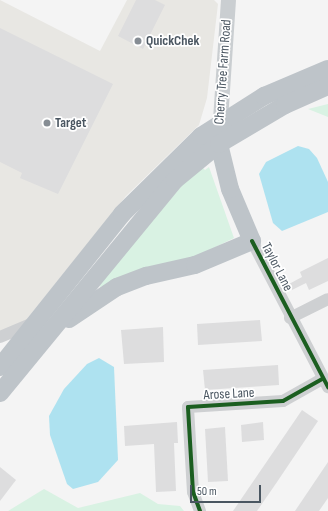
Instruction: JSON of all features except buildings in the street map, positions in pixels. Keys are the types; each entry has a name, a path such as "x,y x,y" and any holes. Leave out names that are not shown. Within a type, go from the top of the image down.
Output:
{"highway":[{"path":"0,393 5,365 34,323 127,209 159,174 218,122 280,88 328,69"},
{"path":"39,343 156,200 219,144 285,105 328,86"},
{"path":"5,365 39,343 88,304 117,287 146,276 195,265 252,241 230,189 219,144"}],"main road":[{"name":"Cherry Tree Farm Road","path":"219,144 218,122 228,0"}],"street":[{"name":"Taylor Lane","path":"252,241 290,318 325,383"},
{"path":"290,318 328,299"},
{"path":"0,337 34,323"},
{"name":"Arose Lane","path":"200,511 193,492 188,407 283,401 325,383"}],"shaded area":[{"path":"0,0 100,51 127,0 214,0 218,4 207,98 199,125 126,196 26,320 0,332"}],"green space":[{"path":"328,104 328,117 308,109"},
{"path":"202,167 205,170 209,167 234,238 199,255 100,287 99,284 184,183"},
{"path":"44,489 78,508 140,493 158,504 180,506 184,511 8,511"}],"water":[{"path":"298,146 309,149 317,158 328,182 328,212 282,231 273,223 259,174 266,162"},
{"path":"99,358 114,367 118,460 98,482 73,489 67,484 50,435 49,416 64,389 87,364"}],"cycle path":[{"path":"252,241 328,387"},
{"path":"200,511 193,492 188,407 283,401 322,379"}],"place":[{"name":"QuickChek","path":"138,41"},
{"name":"Target","path":"47,123"}]}
